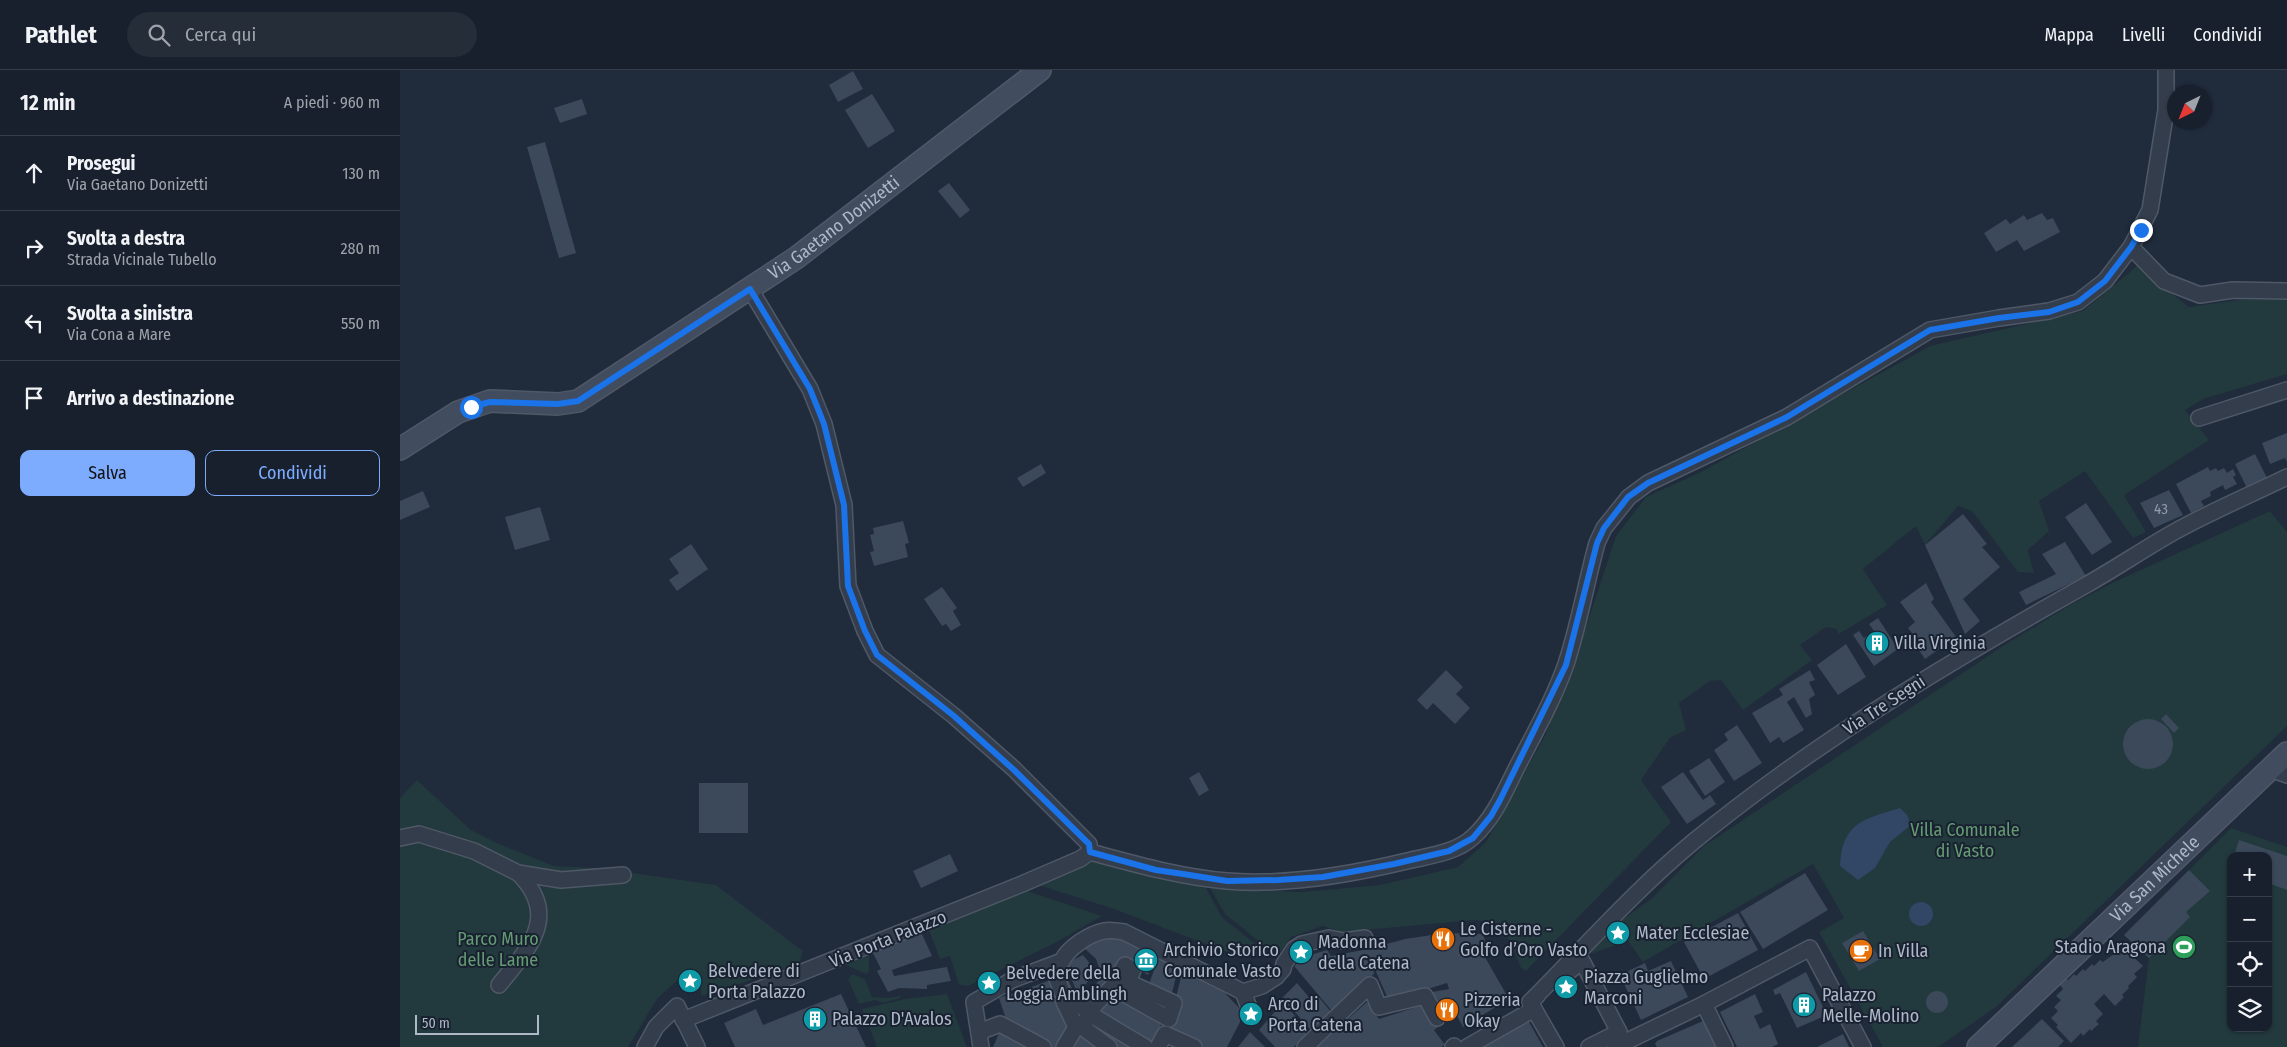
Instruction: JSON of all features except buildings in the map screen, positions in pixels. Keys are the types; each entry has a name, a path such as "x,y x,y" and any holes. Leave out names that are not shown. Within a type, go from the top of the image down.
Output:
{"street":[{"name":"Via Gaetano Donizetti","path":"400,448 458,412 490,402 558,404 578,401 796,258 1040,70"},
{"path":"750,289 810,389 824,424 844,505 848,586 865,631 877,655 954,716 1014,770 1089,844 1090,852 1174,873 1227,881 1323,877 1394,864 1449,851 1473,838 1491,816 1546,709 1566,665 1597,543 1604,528 1628,497 1668,472 1787,417 1930,330 1999,318 2049,312 2078,302 2105,281 2131,247 2150,210 2166,110 2166,70"},
{"path":"2131,247 2164,281 2200,295 2233,290 2287,291"},
{"path":"2199,418 2287,390"},
{"name":"Via Tre Segni","path":"1532,1006 1637,891 1694,842 1805,757 1889,700 2176,531 2287,477"},
{"name":"Via San Michele","path":"1978,1047 2279,772 2287,753"},
{"path":"400,838 420,834 474,851 518,873 561,880 623,875"},
{"name":"Via Porta Palazzo","path":"683,1020 1022,884 1080,859 1090,852"},
{"path":"499,985 527,949 537,928 538,908 536,896 531,886 518,873"},
{"path":"1043,1047 1000,1024 980,1040 974,1002 1012,980 1062,962 1066,952 1096,932 1107,930 1124,932 1243,992 1250,1010"},
{"path":"1243,992 1262,986 1276,977 1283,969 1284,964 1294,949 1302,944 1329,938 1344,941 1365,938"},
{"path":"1615,1047 1704,1004 1810,948 1863,1047"},
{"path":"1466,1047 1532,1006 1582,961 1619,1032 1589,1047"},
{"path":"1052,966 1066,1002 1064,1002 1079,1027 1109,1047"},
{"path":"1305,1047 1370,986 1379,1007 1425,996 1437,1018"},
{"path":"1064,1047 1089,1013 1112,987"},
{"path":"1066,1002 1074,999 1089,1013 1145,1047"},
{"path":"1704,1004 1725,1047"},
{"path":"648,1043 656,1027 677,1006 697,1047"},
{"path":"1532,1006 1556,1047"},
{"path":"1161,1040 1194,1047"}],"green space":[{"path":"2137,266 2189,307 2245,299 2287,300 2287,374 2203,399 2185,410 2209,440 2124,495 2146,532 2133,538 2085,471 2039,501 2049,531 2028,550 2034,573 2018,572 1972,511 1958,506 1925,545 1916,526 1863,569 1887,605 1839,634 1836,629 1826,627 1800,645 1812,660 1743,710 1721,680 1710,681 1679,703 1686,730 1670,738 1641,780 1671,822 1526,971 1521,968 1502,924 1475,920 1343,932 1323,926 1291,937 1279,954 1266,947 1225,914 1209,886 1300,892 1380,885 1458,867 1486,842 1546,734 1584,633 1616,536 1646,497 1701,472 1930,346 2083,311"},
{"name":"Villa Comunale di Vasto","path":"2270,511 2287,532 2287,726 1996,1007 1938,1047 1883,1047 1819,932 1844,918 1813,864 1643,962 1628,941 1590,954 1616,924 1650,900 1704,846 2003,646 2070,605 2112,583"},
{"name":"Parco Muro delle Lame","path":"417,780 471,830 497,843 554,866 598,868 716,885 803,951 799,965 701,996 701,988 695,980 686,976 680,978 657,999 628,1047 400,1047 400,798"},
{"name":"Stadio Aragona","path":"2231,828 2287,847 2287,1047 2138,1047 2149,958 2124,935"},
{"path":"1095,860 1205,886 1222,917 1265,952 1276,957 1235,955 1114,909 1038,885"},
{"path":"1027,891 1102,916 1055,943 968,986 959,985 950,956 940,959 928,928"},
{"path":"869,956 869,971 866,974 846,965 856,959"},
{"path":"852,974 865,979 872,997 887,998 900,996 900,998 883,1003 875,1000 859,1004 848,979"},
{"path":"947,994 967,1047 877,1047 862,1009 905,999"}],"water":[{"path":"1900,808 1907,815 1911,825 1890,842 1875,868 1858,880 1840,866 1845,840 1857,825 1875,816"},
{"path":"1921,902 1930,905 1933,914 1930,923 1921,926 1912,923 1909,914 1912,905"}],"place":[{"name":"Villa Virginia","path":"1877,643"},
{"name":"Mater Ecclesiae","path":"1618,933"},
{"name":"Le Cisterne - Golfo d’Oro Vasto","path":"1443,939"},
{"name":"Stadio Aragona","path":"2184,947"},
{"name":"In Villa","path":"1861,951"},
{"name":"Madonna della Catena","path":"1301,952"},
{"name":"Archivio Storico Comunale Vasto","path":"1146,960"},
{"name":"Belvedere di Porta Palazzo","path":"690,981"},
{"name":"Belvedere della Loggia Amblingh","path":"989,983"},
{"name":"Piazza Guglielmo Marconi","path":"1566,987"},
{"name":"Palazzo Melle-Molino","path":"1804,1005"},
{"name":"Pizzeria Okay","path":"1447,1010"},
{"name":"Arco di Porta Catena","path":"1251,1014"},
{"name":"Palazzo D'Avalos","path":"815,1019"}],"route":[{"path":"471,407 490,402 558,404 578,401 750,289 810,389 819,408 844,505 848,586 865,631 877,655 888,666 954,716 1014,770 1089,844 1090,852 1156,870 1227,881 1323,877 1394,864 1449,851 1473,838 1491,816 1546,709 1566,665 1597,543 1604,528 1628,497 1668,472 1787,417 1930,330 1999,318 2049,312 2078,302 2105,281 2131,247 2141,230"}]}
